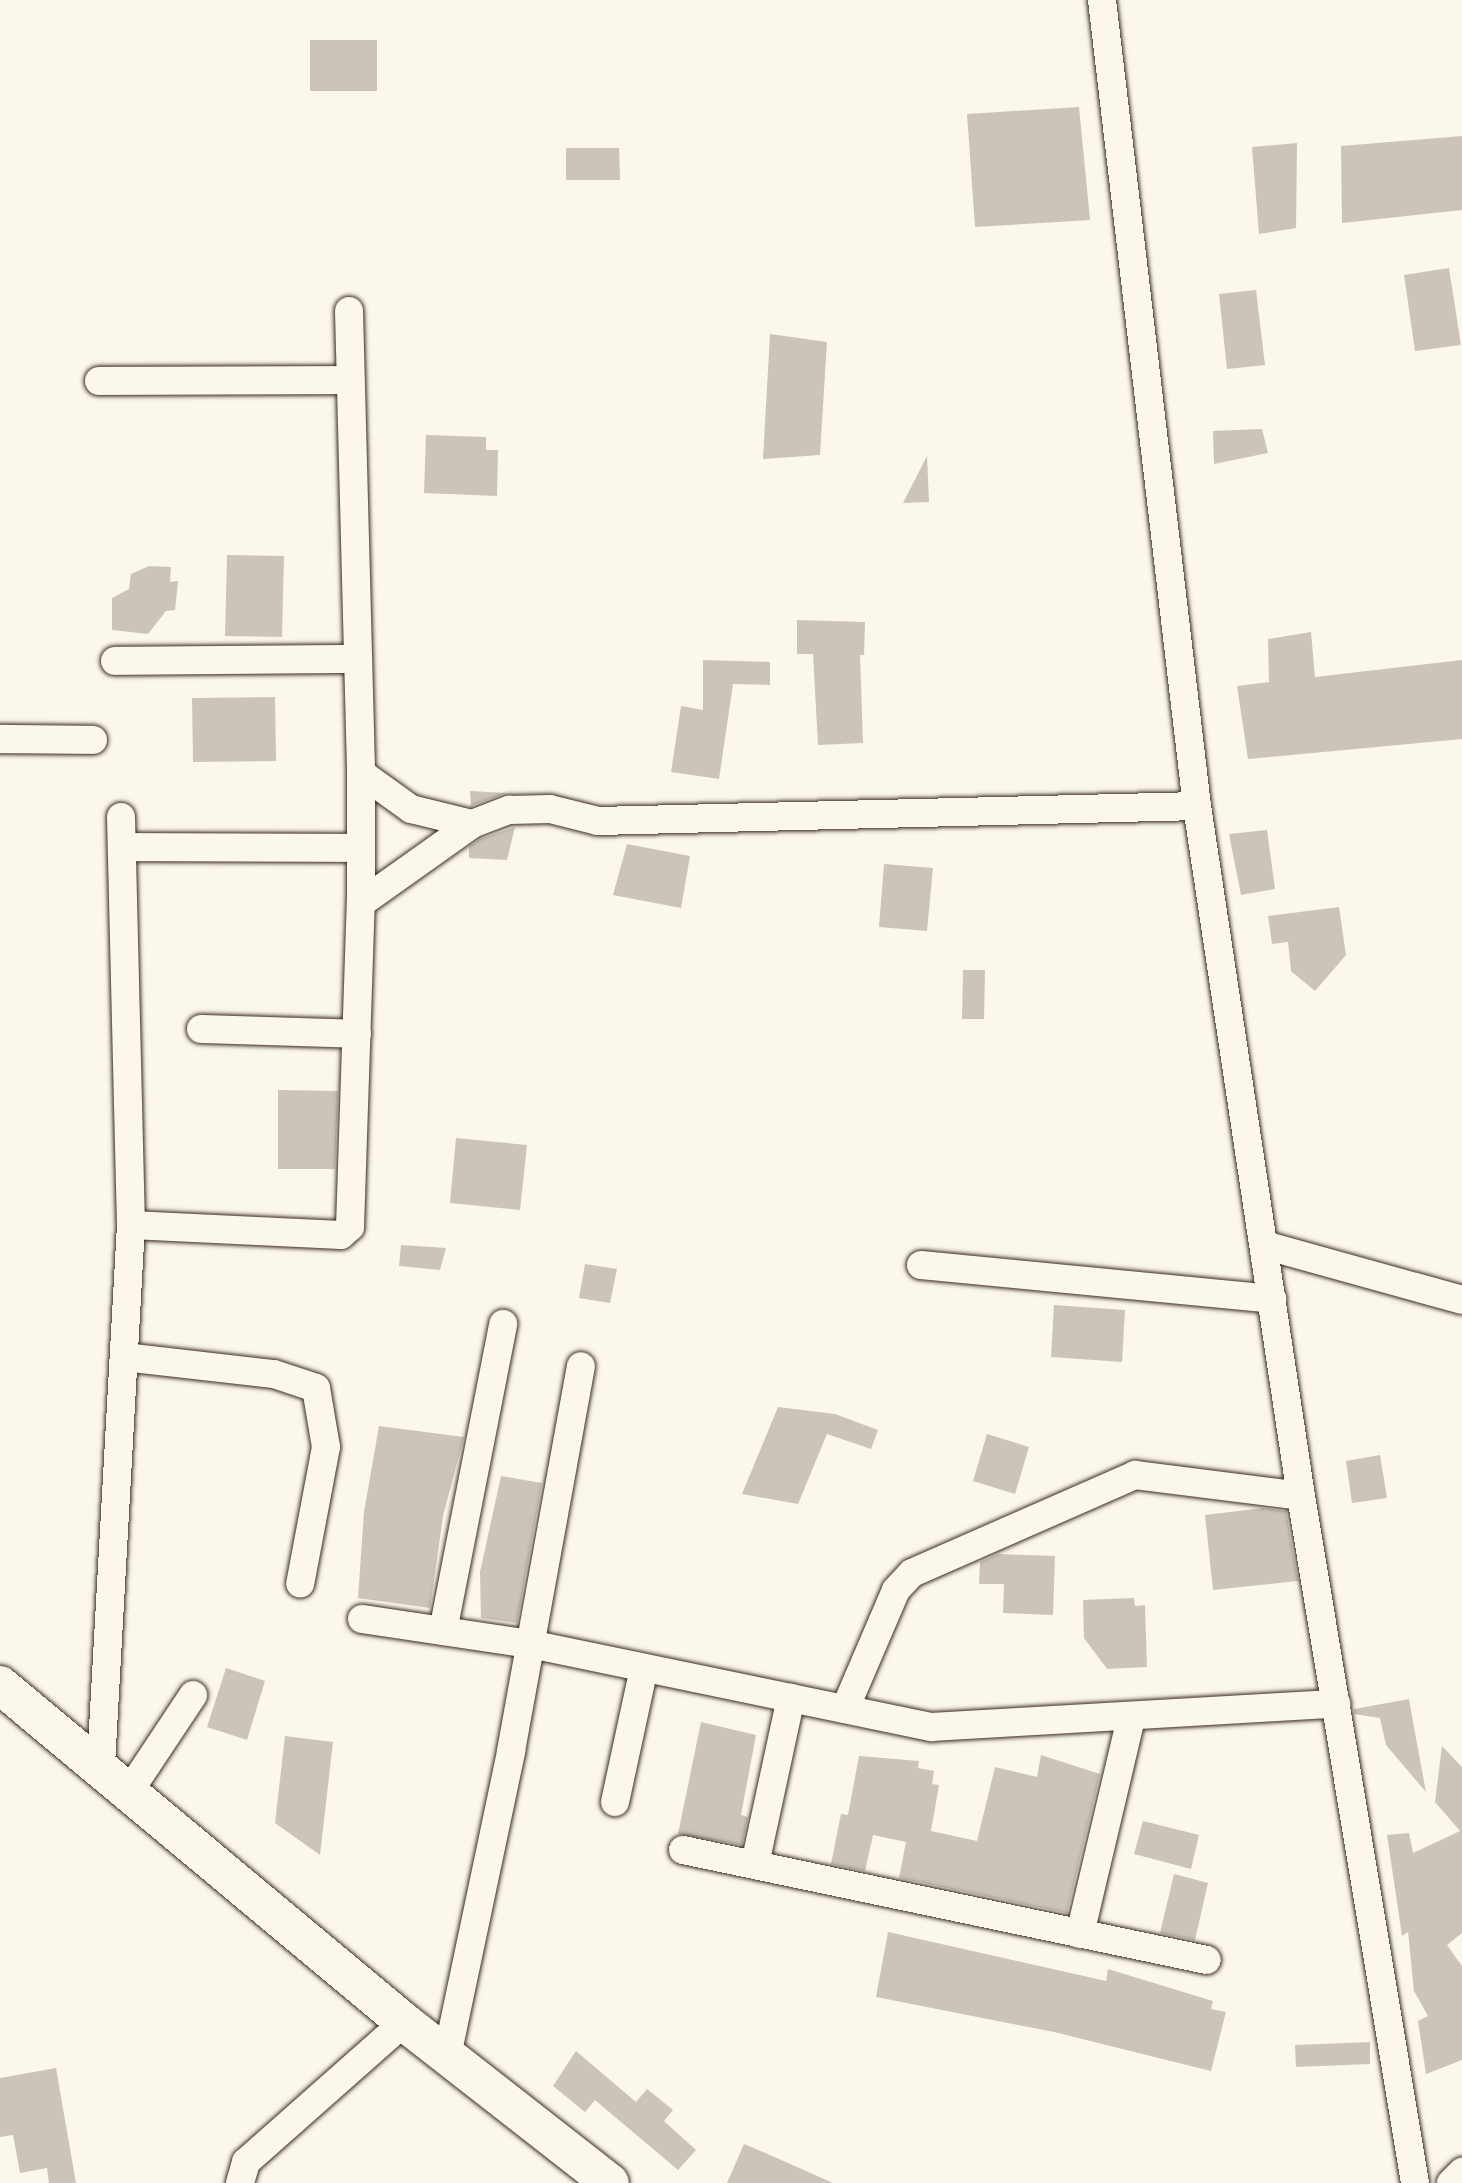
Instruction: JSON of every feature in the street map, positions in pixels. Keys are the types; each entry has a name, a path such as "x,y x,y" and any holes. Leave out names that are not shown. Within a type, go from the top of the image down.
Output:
{"main road":[{"path":"0,1685 101,1765 404,2022 610,2183"}],"street":[{"path":"1102,0 1197,806 1301,1496 1415,2183"},
{"path":"131,1225 341,1235 354,1218 361,773 349,311"},
{"path":"99,381 350,380"},
{"path":"115,661 356,659"},
{"path":"0,739 93,740"},
{"path":"361,773 411,809 472,824"},
{"path":"361,903 472,824 509,810 550,809 598,821 1197,806"},
{"path":"101,1765 131,1225 121,817"},
{"path":"122,847 361,848"},
{"path":"201,1029 357,1034"},
{"path":"1264,1245 1462,1300"},
{"path":"921,1265 1272,1299"},
{"path":"443,1631 503,1324"},
{"path":"124,1357 274,1374 316,1388 326,1447 300,1584"},
{"path":"447,2056 530,1644 581,1366"},
{"path":"845,1709 896,1590 912,1573 1135,1475 1301,1496"},
{"path":"362,1619 530,1644 958,1729 1336,1704"},
{"path":"615,1802 644,1668"},
{"path":"130,1790 193,1695"},
{"path":"755,1864 791,1698"},
{"path":"1080,1934 1131,1718"},
{"path":"683,1850 1207,1960"},
{"path":"240,2183 246,2162 404,2022"},
{"path":"1451,2183 1462,2172"}],"building":[{"path":"310,40 377,40 377,91 310,91"},
{"path":"1079,107 1090,220 975,227 967,114"},
{"path":"1462,136 1462,210 1342,223 1341,146"},
{"path":"1297,143 1296,228 1259,234 1252,147"},
{"path":"566,148 619,148 620,180 566,180"},
{"path":"1449,268 1461,345 1415,351 1404,275"},
{"path":"1256,290 1265,365 1227,369 1219,294"},
{"path":"770,334 827,342 820,455 763,459"},
{"path":"1262,429 1268,453 1214,464 1213,431"},
{"path":"426,435 486,437 486,450 498,450 497,496 424,493"},
{"path":"927,456 929,502 903,503"},
{"path":"227,555 284,556 282,637 225,636"},
{"path":"149,566 171,567 170,582 178,581 175,610 166,611 148,634 112,630 112,598 129,589 131,574"},
{"path":"797,620 865,622 864,655 860,655 863,743 818,745 813,654 797,654"},
{"path":"1311,632 1315,677 1462,660 1462,739 1248,759 1237,686 1269,682 1268,639"},
{"path":"703,660 770,662 770,685 733,684 719,779 671,772 681,706 703,710"},
{"path":"275,697 276,761 193,762 192,698"},
{"path":"470,791 506,793 471,806"},
{"path":"515,827 507,860 469,858 469,847 480,839"},
{"path":"1267,830 1275,889 1241,895 1229,834"},
{"path":"627,844 690,856 681,908 613,895"},
{"path":"884,864 933,868 927,931 879,927"},
{"path":"1339,907 1346,955 1315,991 1291,971 1288,942 1272,944 1268,916"},
{"path":"963,970 985,970 984,1019 962,1019"},
{"path":"278,1090 338,1091 335,1169 278,1169"},
{"path":"456,1138 527,1145 520,1210 450,1203"},
{"path":"401,1245 446,1248 440,1270 399,1266"},
{"path":"585,1264 617,1269 610,1303 579,1298"},
{"path":"1054,1305 1125,1310 1122,1362 1051,1357"},
{"path":"778,1407 835,1414 878,1430 871,1449 827,1434 798,1504 742,1494"},
{"path":"379,1426 464,1437 443,1516 430,1608 358,1598 364,1512"},
{"path":"987,1434 1029,1447 1015,1494 973,1481"},
{"path":"1380,1455 1387,1498 1352,1503 1346,1461"},
{"path":"501,1476 542,1483 517,1623 481,1618 480,1572"},
{"path":"1263,1508 1286,1511 1298,1581 1213,1590 1205,1515"},
{"path":"998,1554 1055,1556 1053,1615 1003,1613 1004,1584 979,1584 980,1562"},
{"path":"1134,1598 1135,1606 1145,1605 1147,1667 1107,1669 1084,1638 1083,1600"},
{"path":"226,1668 265,1681 247,1740 207,1727"},
{"path":"1409,1699 1426,1792 1386,1745 1380,1718 1354,1714 1354,1709"},
{"path":"701,1722 756,1735 741,1815 748,1817 742,1845 678,1834"},
{"path":"285,1736 333,1742 320,1855 275,1823"},
{"path":"1442,1746 1462,1767 1462,1933 1447,1945 1462,1966 1462,2060 1426,2074 1418,2021 1428,2016 1414,1991 1408,1932 1402,1936 1387,1835 1409,1833 1413,1853 1460,1831 1435,1802"},
{"path":"1041,1755 1100,1774 1067,1913 899,1878 906,1842 873,1835 865,1871 831,1864 841,1814 848,1815 859,1756 919,1761 918,1768 934,1771 932,1784 939,1785 931,1831 977,1841 995,1767 1037,1777"},
{"path":"1143,1821 1199,1835 1191,1869 1134,1854"},
{"path":"1174,1874 1208,1883 1195,1940 1160,1933"},
{"path":"888,1932 1106,1981 1108,1969 1213,2001 1211,2009 1226,2012 1211,2071 1054,2032 876,1997"},
{"path":"1370,2042 1370,2064 1296,2067 1295,2045"},
{"path":"576,2051 636,2102 647,2089 673,2110 664,2121 696,2150 678,2170 595,2100 585,2112 553,2086"},
{"path":"56,2068 76,2183 49,2183 47,2168 20,2173 13,2135 0,2137 0,2078"},
{"path":"744,2144 770,2155 833,2183 727,2183"}]}
